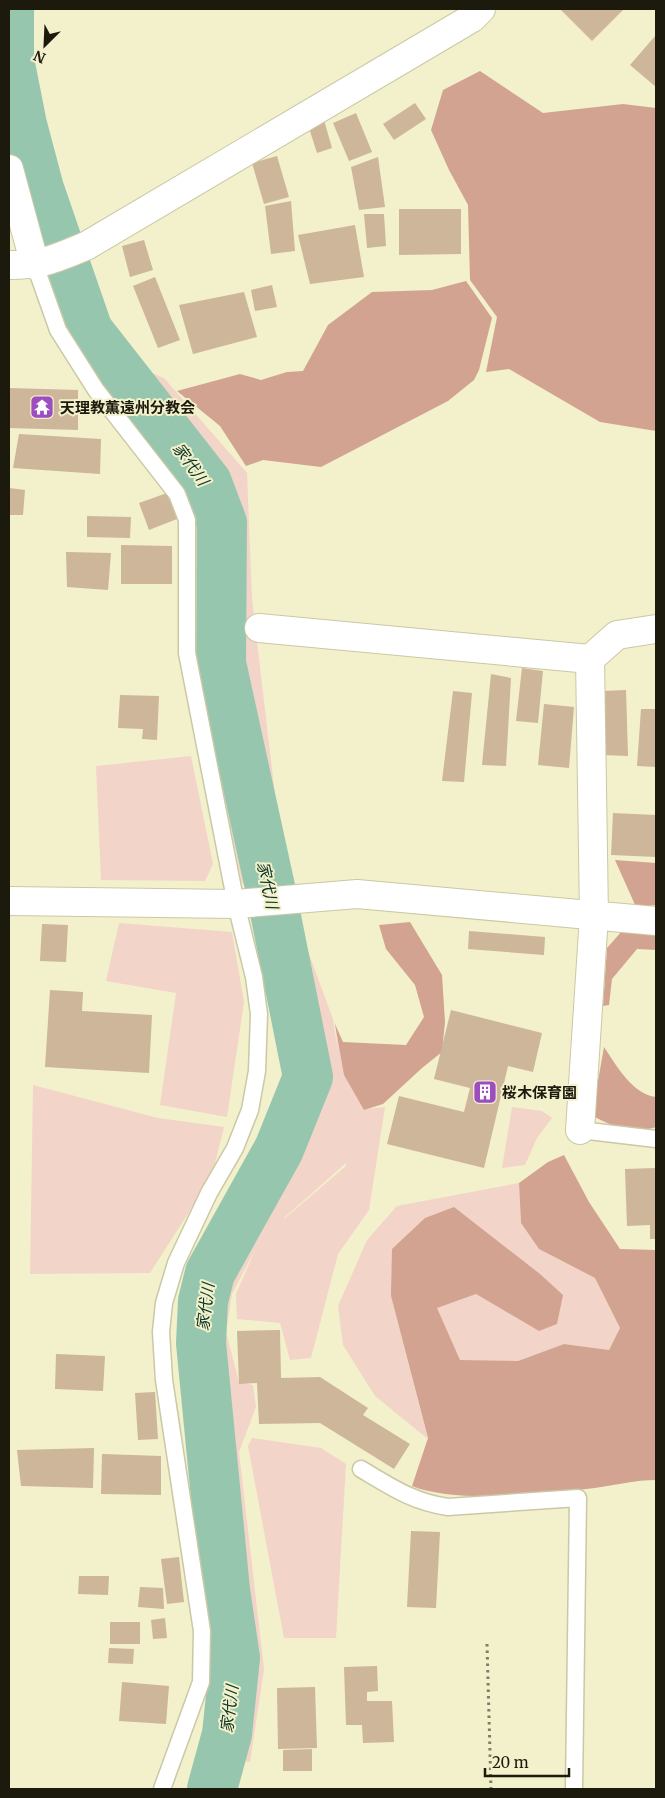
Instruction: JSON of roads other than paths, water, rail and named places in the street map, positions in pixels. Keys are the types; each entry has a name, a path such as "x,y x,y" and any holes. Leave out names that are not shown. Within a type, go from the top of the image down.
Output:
{"street":[{"path":"9,169 32,264 86,246 463,23 481,9"},
{"path":"259,628 590,659"},
{"path":"580,1130 594,916 590,659 617,634 656,629"},
{"path":"9,901 245,903 357,894 656,921"}],"lane":[{"path":"32,264 58,330 96,390 177,494 187,520 187,653 245,903 259,1014 257,1071 250,1110 236,1148 209,1193 176,1263 164,1303 161,1332 164,1380 202,1631 201,1682 162,1789"},
{"path":"580,1130 656,1139"},
{"path":"361,1468 409,1497 427,1504 448,1507 578,1498 574,1789"}],"waterway":[{"name":"家代川","path":"9,9 9,59 22,125 39,189 88,331 207,483 222,523 221,663 270,887 308,1077 279,1149 210,1273 203,1301 201,1343 225,1590 235,1658 227,1734 212,1789"}],"place":[{"name":"天理教薫遠州分教会","path":"42,407"},
{"name":"桜木保育園","path":"485,1092"}]}
